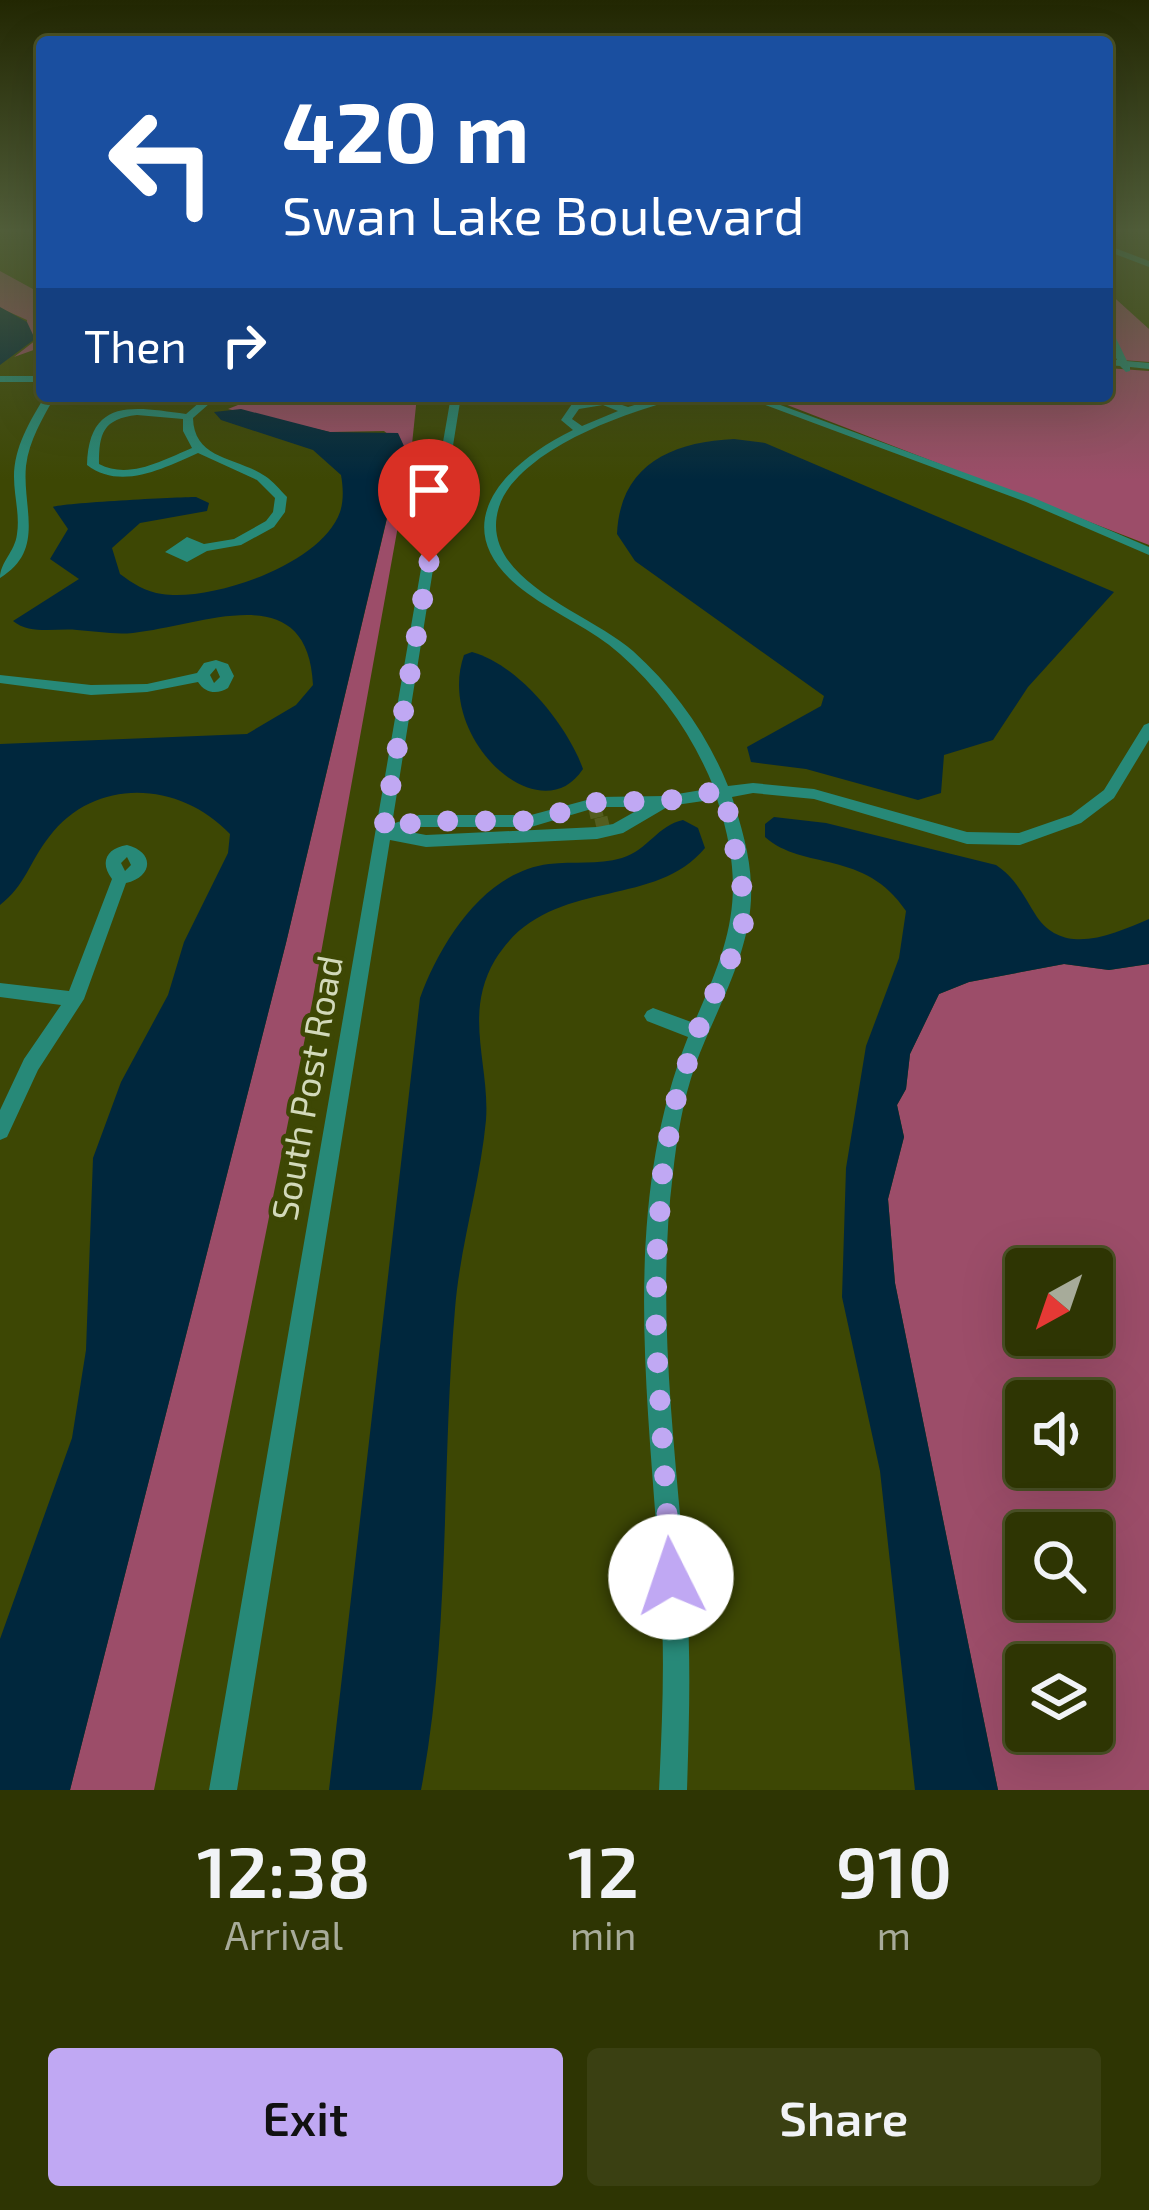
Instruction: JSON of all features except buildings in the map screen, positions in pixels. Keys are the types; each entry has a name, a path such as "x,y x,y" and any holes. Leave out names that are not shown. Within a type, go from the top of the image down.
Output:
{"street":[{"path":"1113,342 1125,366"},
{"path":"1113,365 1149,368"},
{"path":"0,376 36,376"},
{"path":"0,574 23,549 27,522 20,475 26,442 47,402"},
{"path":"198,448 149,469 105,472 93,465 99,427 110,416 133,411 188,417 205,402"},
{"name":"South Post Road","path":"224,1790 455,402"},
{"path":"657,402 583,432 520,466 500,485 489,515 494,549 522,584 637,662 696,735 724,790 746,909 741,936 697,1032 663,1166 656,1338 677,1673 673,1790"},
{"path":"762,402 1030,500 1149,551"},
{"path":"188,417 188,431 198,448 261,478 281,497 270,524 237,542 203,548"},
{"path":"0,680 91,690 147,688 199,677"},
{"path":"383,832 426,841 596,816 724,790 814,794 953,835 1020,839 1076,819 1109,794 1149,728"},
{"path":"383,832 419,821 596,816 628,822 665,801"},
{"path":"596,816 628,822"},
{"path":"0,1131 32,1065 75,999 121,876"},
{"path":"0,989 75,999"},
{"path":"653,1016 697,1032"}],"shaded area":[{"path":"10,313 36,313 36,340 26,332 27,320"},
{"path":"1113,313 1131,313 1149,329 1149,362 1122,360 1113,342"},
{"path":"36,340 36,349 14,357"},
{"path":"1113,368 1149,371 1149,545 780,402 1113,402"},
{"path":"245,402 416,402 312,1003 154,1790 70,1790 286,943 404,447 384,431 330,432 228,409"},
{"path":"1064,964 1109,970 1149,964 1149,1790 998,1790 895,1283 888,1199 904,1137 897,1105 906,1089 910,1054 939,994 969,982"}],"water":[{"path":"0,313 10,313 27,322 35,339 0,365"},
{"path":"241,409 330,432 398,433 404,446 286,943 70,1790 0,1790 0,1639 72,1438 86,1350 93,1158 121,1082 168,995 184,942 228,853 230,834 188,804 164,796 114,795 68,817 0,905 0,744 247,734 296,705 313,685 307,651 292,629 272,618 219,617 126,633 35,629 13,621 79,579 50,559 68,529 53,507 185,497 209,503 207,511 140,523 112,548 120,574 162,594 236,585 263,576 312,548 340,512 341,475 313,450 221,420 214,412"},
{"path":"734,439 765,443 1114,592 1028,687 993,740 944,755 941,793 918,800 806,769 751,762 747,747 821,706 824,696 635,561 617,534 628,490 653,462 690,445"},
{"path":"472,652 524,683 566,734 583,769 564,786 542,791 519,784 478,745 464,717 459,686 464,655"},
{"path":"774,817 826,823 996,865 1015,882 1037,917 1061,936 1090,939 1149,919 1149,964 1109,970 1064,964 969,982 939,994 910,1054 906,1089 897,1105 904,1137 888,1199 895,1283 998,1790 915,1790 880,1471 842,1297 846,1168 866,1046 899,958 906,911 872,878 797,854 765,837 765,824"},
{"path":"683,820 698,828 705,848 683,868 542,915 517,933 486,980 479,1020 486,1120 455,1309 437,1671 421,1790 329,1790 420,998 452,934 485,895 504,881 549,864 622,858"}],"tunnel":[{"path":"589,812 602,809"},
{"path":"596,826 609,823"}],"route":[{"path":"429,562 383,832 419,821 531,821 615,799 665,801 724,790 740,854 746,909 741,936 697,1032 676,1100 663,1166 656,1338 671,1577"}]}
